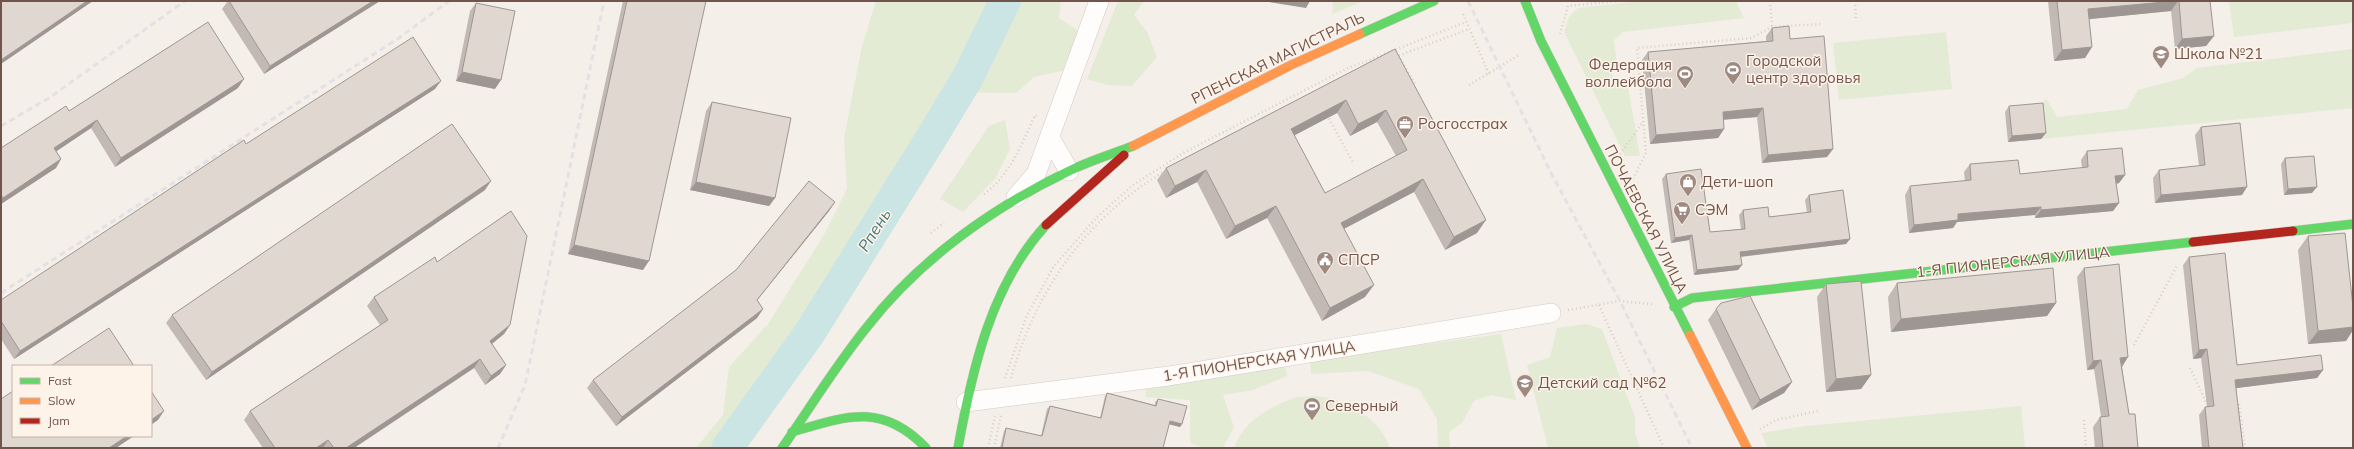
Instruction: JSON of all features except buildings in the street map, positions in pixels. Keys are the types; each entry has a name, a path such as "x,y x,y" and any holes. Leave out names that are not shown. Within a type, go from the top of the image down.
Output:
{"main road":[{"name":"РПЕНСКАЯ МАГИСТРАЛЬ","path":"782,448 867,326 920,269 956,239 1014,200 1068,171 1137,144 1291,65 1434,1"},
{"name":"ПОЧАЕВСКАЯ УЛИЦА","path":"1525,1 1541,41 1674,307 1747,448"},
{"name":"РПЕНСКАЯ МАГИСТРАЛЬ","path":"958,448 966,402 980,352 1002,291 1014,266 1038,234 1067,204 1137,144"},
{"name":"1-Я ПИОНЕРСКАЯ УЛИЦА","path":"1674,307 1692,298 2353,224"},
{"path":"792,432 834,419 866,415 890,419 909,429 926,448"}],"street":[{"path":"1014,200 1036,174 1099,1"},
{"path":"1050,138 1068,171"},
{"name":"1-Я ПИОНЕРСКАЯ УЛИЦА","path":"966,402 1169,376 1551,313"}],"path":[{"path":"1562,24 1568,6 1617,1"},
{"path":"1770,1 1772,26"},
{"path":"1855,1 1856,21"},
{"path":"1463,14 1489,74"},
{"path":"988,448 1027,315 1054,266 1096,218 1133,185 1185,152 1312,88 1346,69 1466,22"},
{"path":"1632,182 1646,153 1637,48 1751,38 1772,26 1822,24"},
{"path":"1391,59 1469,29"},
{"path":"1394,50 1416,84"},
{"path":"1469,85 1519,55"},
{"path":"1312,88 1316,93"},
{"path":"1326,113 1354,164"},
{"path":"1619,156 1643,122"},
{"path":"994,448 1002,398 1031,318 1059,269 1099,222 1136,188 1170,168"},
{"path":"2134,345 2180,262"},
{"path":"1551,313 1620,301 1674,307"},
{"path":"1599,304 1664,448"},
{"path":"2190,368 2206,402"},
{"path":"2239,404 2245,448"},
{"path":"1756,431 1776,420 1818,411"},
{"path":"2084,420 2086,448"}],"green space":[{"path":"876,1 1061,1 1059,18 1080,32 1066,70 1034,77 1016,93 948,92 913,158 861,233 795,341 717,448 696,448 723,415 729,367 768,324 825,233 847,189 844,138 862,46"},
{"path":"1118,1 1144,1 1134,15 1147,32 1157,57 1132,86 1108,85 1087,79"},
{"path":"1333,1 1364,1 1332,14"},
{"path":"1643,1 1736,1 1744,18 1623,32 1614,40 1617,64 1612,73 1613,83 1628,87 1640,156 1625,156 1564,32 1569,17 1578,8"},
{"path":"2229,1 2353,1 2353,23 2234,37"},
{"path":"1946,32 1952,89 1839,100 1833,43"},
{"path":"2353,49 2353,108 2041,139 2039,109 2046,98 2057,117 2127,109 2138,90 2183,78 2197,68"},
{"path":"1005,120 1010,149 995,179 963,212 940,199 989,126"},
{"path":"1586,324 1602,329 1635,417 1635,434 1640,447 1638,448 1548,448 1527,365 1550,357 1557,328"},
{"path":"1501,334 1516,400 1491,395 1474,401 1462,423 1449,432 1450,448 1438,448 1437,419 1419,389 1368,371 1311,374 1310,360"},
{"path":"1285,363 1287,376 1253,390 1223,395 1234,427 1223,448 1204,448 1190,443 1190,400 1146,397 1145,382"},
{"name":"Северный","path":"1296,397 1324,397 1345,403 1355,408 1373,421 1380,429 1390,448 1234,448 1238,438 1251,422 1277,405"},
{"path":"2021,406 2025,448 1768,448 1761,433 1806,426"}],"waterway":[{"name":"Рпень","path":"727,448 809,334 930,140 968,77 1005,1"}],"railway":[{"path":"1,126 49,98 185,1"},
{"path":"1,293 399,38 449,1"},
{"path":"498,448 525,385 604,1"},
{"path":"1468,1 1551,173 1620,301 1692,448"}],"traffic: fast":[{"path":"1360,34 1434,1"},
{"path":"1525,1 1541,41 1690,335"},
{"path":"782,448 834,371 867,327 910,279 934,258 959,237 985,219 1041,185 1084,164 1133,146"},
{"path":"2293,231 2353,224"},
{"path":"958,448 977,359 998,301 1011,274 1027,249 1046,225"},
{"path":"1674,307 1692,298 2193,242"},
{"path":"792,432 830,421 863,417 879,419 894,424 910,433 926,448"}],"traffic: slow":[{"path":"1133,146 1291,65 1360,34"},
{"path":"1690,335 1747,448"}],"traffic: jam":[{"path":"1046,225 1124,155"},
{"path":"2193,242 2293,231"}],"place":[{"name":"Школа №21","path":"2161,69"},
{"name":"Городской центр здоровья","path":"1733,85"},
{"name":"Федерация воллейбола","path":"1685,89"},
{"name":"Росгосстрах","path":"1405,139"},
{"name":"Дети-шоп","path":"1688,197"},
{"name":"СЭМ","path":"1682,225"},
{"name":"СПСР","path":"1325,275"},
{"name":"Детский сад №62","path":"1525,398"},
{"name":"Северный","path":"1312,421"}]}
